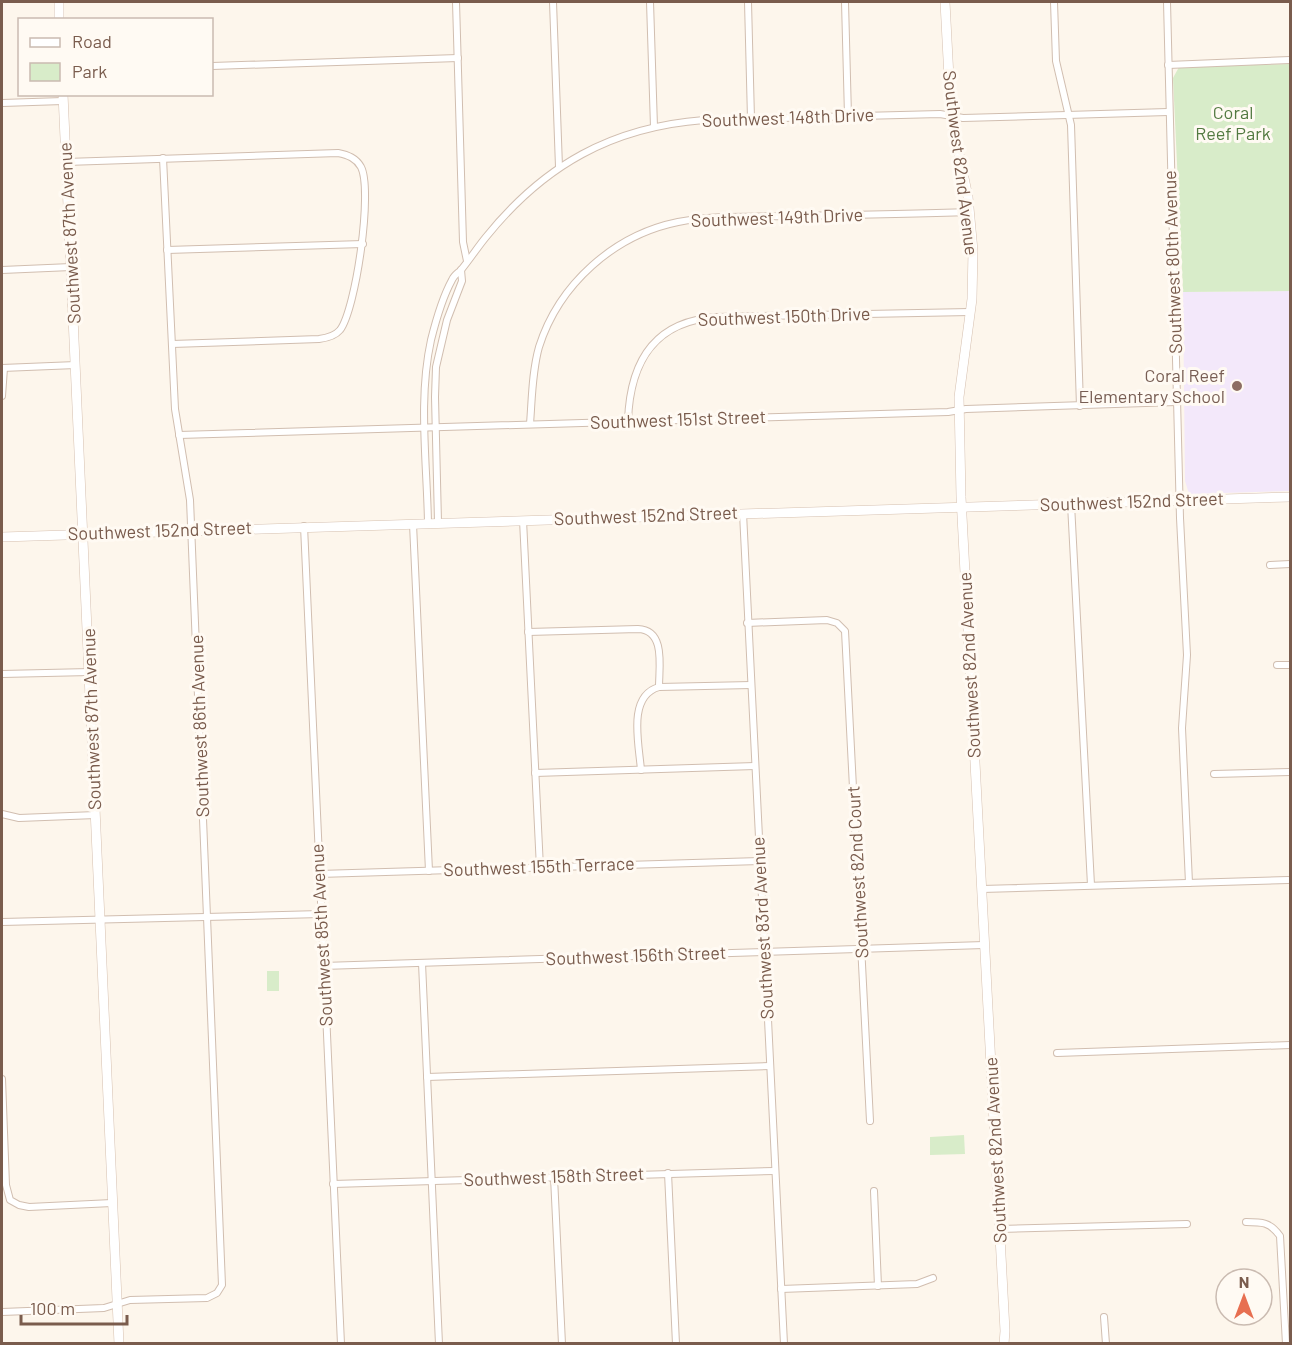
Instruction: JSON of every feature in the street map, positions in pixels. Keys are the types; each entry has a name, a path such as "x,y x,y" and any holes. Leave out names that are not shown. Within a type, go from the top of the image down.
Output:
{"street":[{"path":"58,2 59,18"},
{"path":"456,2 463,242 467,261"},
{"path":"553,2 559,167"},
{"path":"650,2 654,127"},
{"path":"748,2 751,119"},
{"path":"845,2 848,117"},
{"name":"Southwest 82nd Avenue","path":"945,2 951,116 970,212 974,264 959,410 961,507 1000,1229 1004,1344"},
{"path":"1054,2 1056,61 1069,116 1072,147 1080,406"},
{"name":"Southwest 80th Avenue","path":"1167,2 1176,402 1187,673 1182,728 1189,883"},
{"path":"213,66 458,58"},
{"path":"1168,65 1290,60"},
{"path":"2,104 63,98"},
{"name":"Southwest 87th Avenue","path":"63,98 119,1344"},
{"name":"Southwest 148th Drive","path":"433,522 425,428 426,385 431,340 444,297 453,277 519,199 559,167 605,142 654,127 692,121 940,114 963,118 1168,112"},
{"path":"66,162 338,153 354,158 361,166 363,244 350,302 340,329 331,336 319,339 172,344"},
{"name":"Southwest 86th Avenue","path":"117,1304 130,1300 207,1298 217,1293 222,1284 223,1270 189,483 175,409 163,158"},
{"name":"Southwest 149th Drive","path":"530,424 539,348 551,318 572,288 595,263 634,237 666,225 703,219 970,212"},
{"path":"167,250 363,244"},
{"path":"2,270 71,267"},
{"path":"433,522 436,367 447,320 462,281 461,270"},
{"name":"Southwest 150th Drive","path":"628,421 632,383 639,364 657,339 684,322 717,317 970,312"},
{"path":"2,396 3,368 76,365"},
{"name":"Southwest 151st Street","path":"179,435 948,412 1176,402"},
{"name":"Southwest 152nd Street","path":"2,537 433,522 1290,498"},
{"path":"1071,504 1090,885"},
{"name":"Southwest 83rd Avenue","path":"743,513 784,1344"},
{"path":"523,520 540,868"},
{"path":"413,524 429,871"},
{"name":"Southwest 85th Avenue","path":"304,526 340,1344"},
{"path":"1270,565 1290,564"},
{"name":"Southwest 82nd Court","path":"747,623 827,620 841,625 845,631 870,1121"},
{"path":"528,632 638,628 652,632 658,646 659,687"},
{"path":"1276,665 1290,665"},
{"path":"2,674 90,672"},
{"path":"640,770 639,706 644,695 659,687 751,685"},
{"path":"535,772 755,766"},
{"path":"1214,774 1290,772"},
{"path":"2,814 19,818 96,815"},
{"name":"Southwest 155th Terrace","path":"319,874 760,861"},
{"path":"982,889 1288,880"},
{"path":"2,922 321,914"},
{"name":"Southwest 156th Street","path":"323,966 984,945"},
{"path":"422,963 439,1344"},
{"path":"1057,1053 1290,1045"},
{"path":"427,1077 770,1066"},
{"path":"2,1079 6,1185 13,1202 29,1207 112,1203"},
{"name":"Southwest 158th Street","path":"333,1184 774,1171"},
{"path":"668,1173 676,1344"},
{"path":"554,1177 562,1344"},
{"path":"874,1191 879,1286"},
{"path":"1246,1222 1266,1222 1280,1236 1286,1344"},
{"path":"1000,1229 1187,1224"},
{"path":"781,1289 917,1284 933,1278"},
{"path":"2,1311 104,1308 117,1304"},
{"path":"1104,1317 1106,1344"},
{"name":"Southwest 82nd Avenue","path":"1005,1331 1009,1344"}],"shaded area":[{"name":"Coral Reef Elementary School","path":"1290,291 1290,491 1189,494 1185,481 1183,292"}],"green space":[{"name":"Coral Reef Park","path":"1290,64 1290,291 1183,292 1173,78 1179,67"},
{"path":"267,971 279,971 279,991 267,991"},
{"path":"964,1135 965,1154 930,1155 930,1137"}],"place":[{"name":"Coral Reef Elementary School","path":"1237,386"}]}
